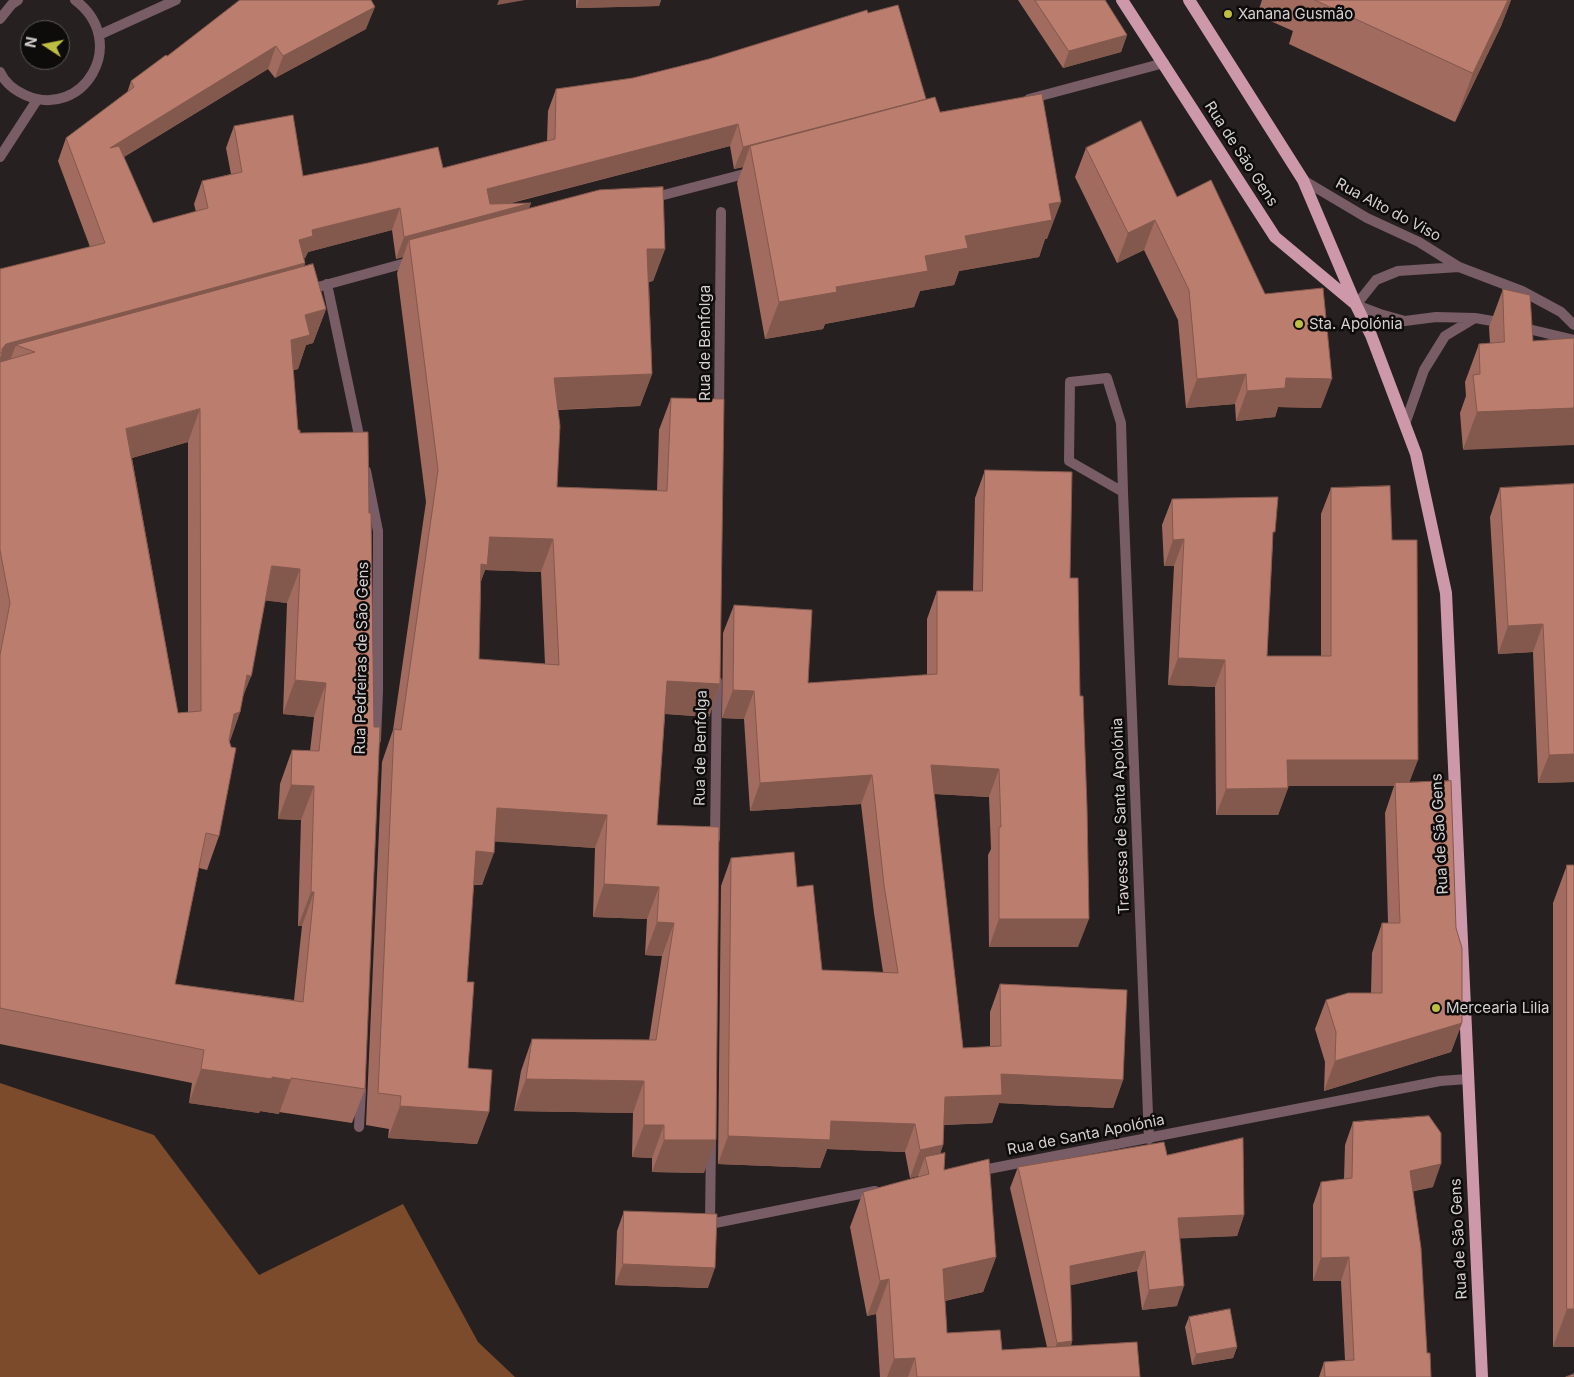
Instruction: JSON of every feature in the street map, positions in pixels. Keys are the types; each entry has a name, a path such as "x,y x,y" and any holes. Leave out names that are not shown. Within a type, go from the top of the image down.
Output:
{"main road":[{"name":"Rua de São Gens","path":"1122,0 1275,236 1356,305"},
{"name":"Rua de São Gens","path":"1189,0 1303,180 1356,305 1371,334 1416,454 1446,592 1482,1377"}],"street":[{"path":"0,19 12,4 18,0"},
{"path":"0,72 16,91 37,100 52,100 69,95 84,85 95,70 98,62 100,53 99,35 94,20 84,7 75,0"},
{"path":"99,35 176,0"},
{"path":"1020,101 1164,63"},
{"path":"0,157 37,100"},
{"path":"644,200 760,170"},
{"name":"Rua Alto do Viso","path":"1303,180 1380,224 1419,242 1459,267 1522,291 1561,312 1574,325"},
{"name":"Rua de Benfolga","path":"719,421 721,212"},
{"path":"298,292 423,259"},
{"name":"Rua Alto do Viso","path":"1356,305 1376,280 1398,271 1459,267"},
{"name":"Rua Pedreiras de São Gens","path":"327,284 378,531 376,750"},
{"path":"1356,305 1405,321 1436,317 1475,318 1492,320 1574,340"},
{"path":"1405,424 1424,370 1445,336 1475,318"},
{"name":"Travessa de Santa Apolónia","path":"1123,492 1069,461 1070,382 1107,378 1121,423 1149,1139"},
{"name":"Rua de Benfolga","path":"715,848 717,670"},
{"path":"359,1127 361,1077"},
{"name":"Rua de Santa Apolónia","path":"965,1174 1440,1081 1468,1079"},
{"path":"711,1125 710,1224 887,1189"}],"shaded area":[{"path":"0,1083 154,1135 259,1275 403,1204 478,1342 515,1377 0,1377"}],"building":[{"path":"240,0 371,0 375,7 283,56 276,46 110,148 119,146 153,223 208,208 202,181 242,172 234,126 293,115 303,176 438,147 443,168 555,139 556,89 633,78 709,59 867,10 868,13 898,5 926,99 743,147 738,124 487,189 490,204 531,203 404,237 400,208 312,230 313,236 299,240 305,263 6,344 2,349 2,353 0,353 0,269 105,243 66,138 134,87 131,81"},
{"path":"1035,0 1105,0 1127,35 1069,51"},
{"path":"1315,0 1508,0 1473,73"},
{"path":"1042,94 1061,202 1049,204 1052,220 965,236 968,248 925,256 928,271 836,287 837,292 779,302 750,146 935,97 940,112"},
{"path":"1141,121 1177,197 1211,180 1265,294 1323,288 1332,379 1286,378 1285,388 1247,391 1246,374 1197,379 1189,290 1155,220 1128,233 1086,148"},
{"path":"663,187 665,249 647,249 652,374 554,378 560,426 557,487 667,491 671,398 724,399 720,684 667,681 657,825 719,827 716,1140 664,1140 664,1125 644,1125 644,1081 526,1079 532,1039 656,1040 674,923 657,922 659,887 604,884 607,815 497,808 494,853 476,851 467,982 474,982 468,1068 492,1070 489,1112 400,1106 401,1096 378,1093 394,729 401,730 438,470 409,240 599,190","holes":["490,537 553,539 559,665 479,659 481,564 487,565"]},
{"path":"313,264 326,309 305,315 310,335 291,340 298,430 300,430 300,433 368,432 374,727 380,727 365,1089 291,1078 291,1080 272,1077 272,1079 201,1069 204,1050 0,1008 0,655 10,603 0,550 0,362 35,352 16,345","holes":["200,409 201,711 178,713 126,429","272,566 300,569 295,680 326,683 319,751 292,750 291,785 314,786 311,892 314,892 303,1002 175,984 206,833 219,836 236,748 231,747 229,740 234,714 240,712 247,675 251,676"]},
{"path":"1503,289 1530,295 1533,341 1574,338 1574,408 1477,412 1473,375 1480,374 1479,344 1504,342"},
{"path":"985,470 1072,472 1070,578 1078,578 1080,696 1083,696 1089,919 999,919 999,827 1001,827 999,769 931,765 963,1048 1001,1046 1000,984 1127,990 1123,1080 1001,1074 1002,1095 945,1097 943,1145 920,1150 915,1124 831,1121 830,1140 728,1136 731,858 794,852 797,887 813,885 822,970 898,973 884,885 872,775 760,783 754,691 733,690 734,605 812,610 808,683 937,674 937,591 982,591"},
{"path":"1574,484 1574,754 1549,755 1543,624 1508,626 1500,488"},
{"path":"1390,486 1392,540 1417,540 1418,760 1287,760 1288,788 1226,789 1225,660 1178,658 1184,539 1173,540 1172,499 1278,497 1275,532 1273,532 1267,656 1331,656 1331,488"},
{"path":"1451,781 1456,928 1462,948 1462,1023 1335,1061 1336,1032 1326,1000 1348,993 1382,993 1382,923 1400,923 1395,783"},
{"path":"1567,865 1574,865 1574,1309 1567,1309"},
{"path":"1429,1116 1441,1133 1441,1164 1410,1171 1421,1248 1427,1353 1430,1353 1431,1377 1325,1377 1324,1362 1354,1360 1349,1257 1321,1258 1321,1182 1352,1178 1353,1122"},
{"path":"1243,1138 1244,1215 1178,1218 1184,1286 1149,1290 1145,1251 1070,1266 1072,1341 1057,1343 1018,1167 1164,1142 1167,1155"},
{"path":"945,1153 944,1170 989,1159 996,1257 943,1269 947,1333 1000,1330 1002,1350 1137,1342 1140,1377 917,1377 915,1358 894,1359 889,1279 880,1281 863,1192 929,1174 925,1157"},
{"path":"624,1211 717,1214 715,1268 623,1264"},
{"path":"1230,1309 1237,1347 1196,1354 1189,1317"}],"place":[{"name":"Xanana Gusmão","path":"1228,14"},
{"name":"Sta. Apolónia","path":"1299,324"},
{"name":"Mercearia Lilia","path":"1436,1008"}]}
